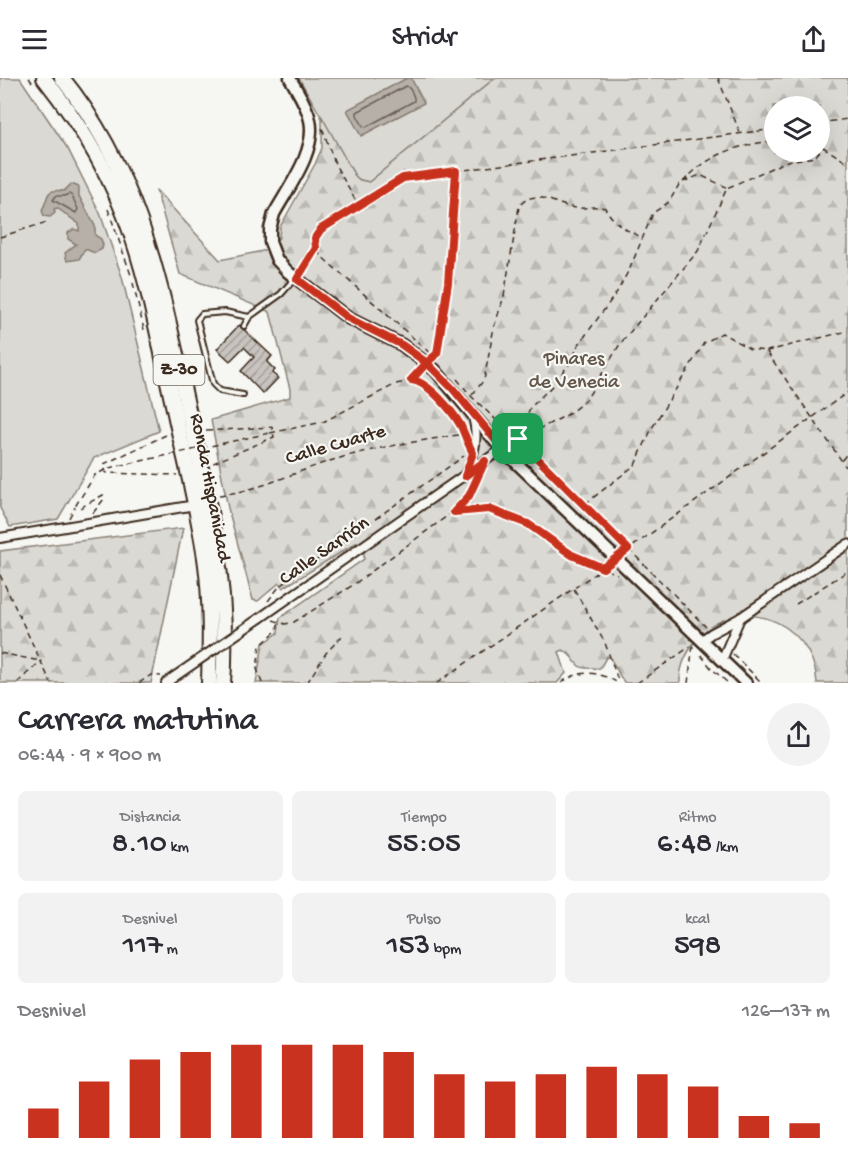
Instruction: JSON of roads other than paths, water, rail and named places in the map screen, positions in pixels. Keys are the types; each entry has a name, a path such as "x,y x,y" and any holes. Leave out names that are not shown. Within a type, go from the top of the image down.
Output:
{"highway":[{"name":"Ronda Hispanidad","path":"63,78 110,150 131,194 155,265 193,432 213,496 222,596 223,683"},
{"name":"Ronda Hispanidad","path":"39,81 77,123 98,158 132,236 144,276 195,505 206,566 209,604 208,683"},
{"path":"195,505 213,496"}],"street":[{"path":"290,78 308,113 311,128 309,149 274,214 270,229 270,242 281,265 348,318 402,345 427,363 443,378 500,446 616,558 698,642 722,660 746,683"},
{"path":"465,476 473,453 476,433 470,410"},
{"name":"Calle Sarrión","path":"165,680 174,677 465,476 500,446"},
{"path":"0,528 1,537 195,505"},
{"path":"698,642 740,618 848,544"},
{"path":"722,660 740,618"}],"lane":[{"path":"244,326 249,317 281,294 296,279"},
{"path":"243,395 220,391 213,384 196,320 202,314 225,312 249,317"}],"water":[{"path":"411,78 424,103 361,136 347,110"},
{"path":"71,184 79,187 79,196 95,226 95,235 101,239 103,245 102,249 95,253 85,249 79,259 67,261 65,253 76,244 68,239 68,233 74,229 79,231 79,224 57,208 50,217 44,216 42,210 50,192 64,191"}],"park label":[{"name":"Pinares de Venecia","path":"574,372"}]}
